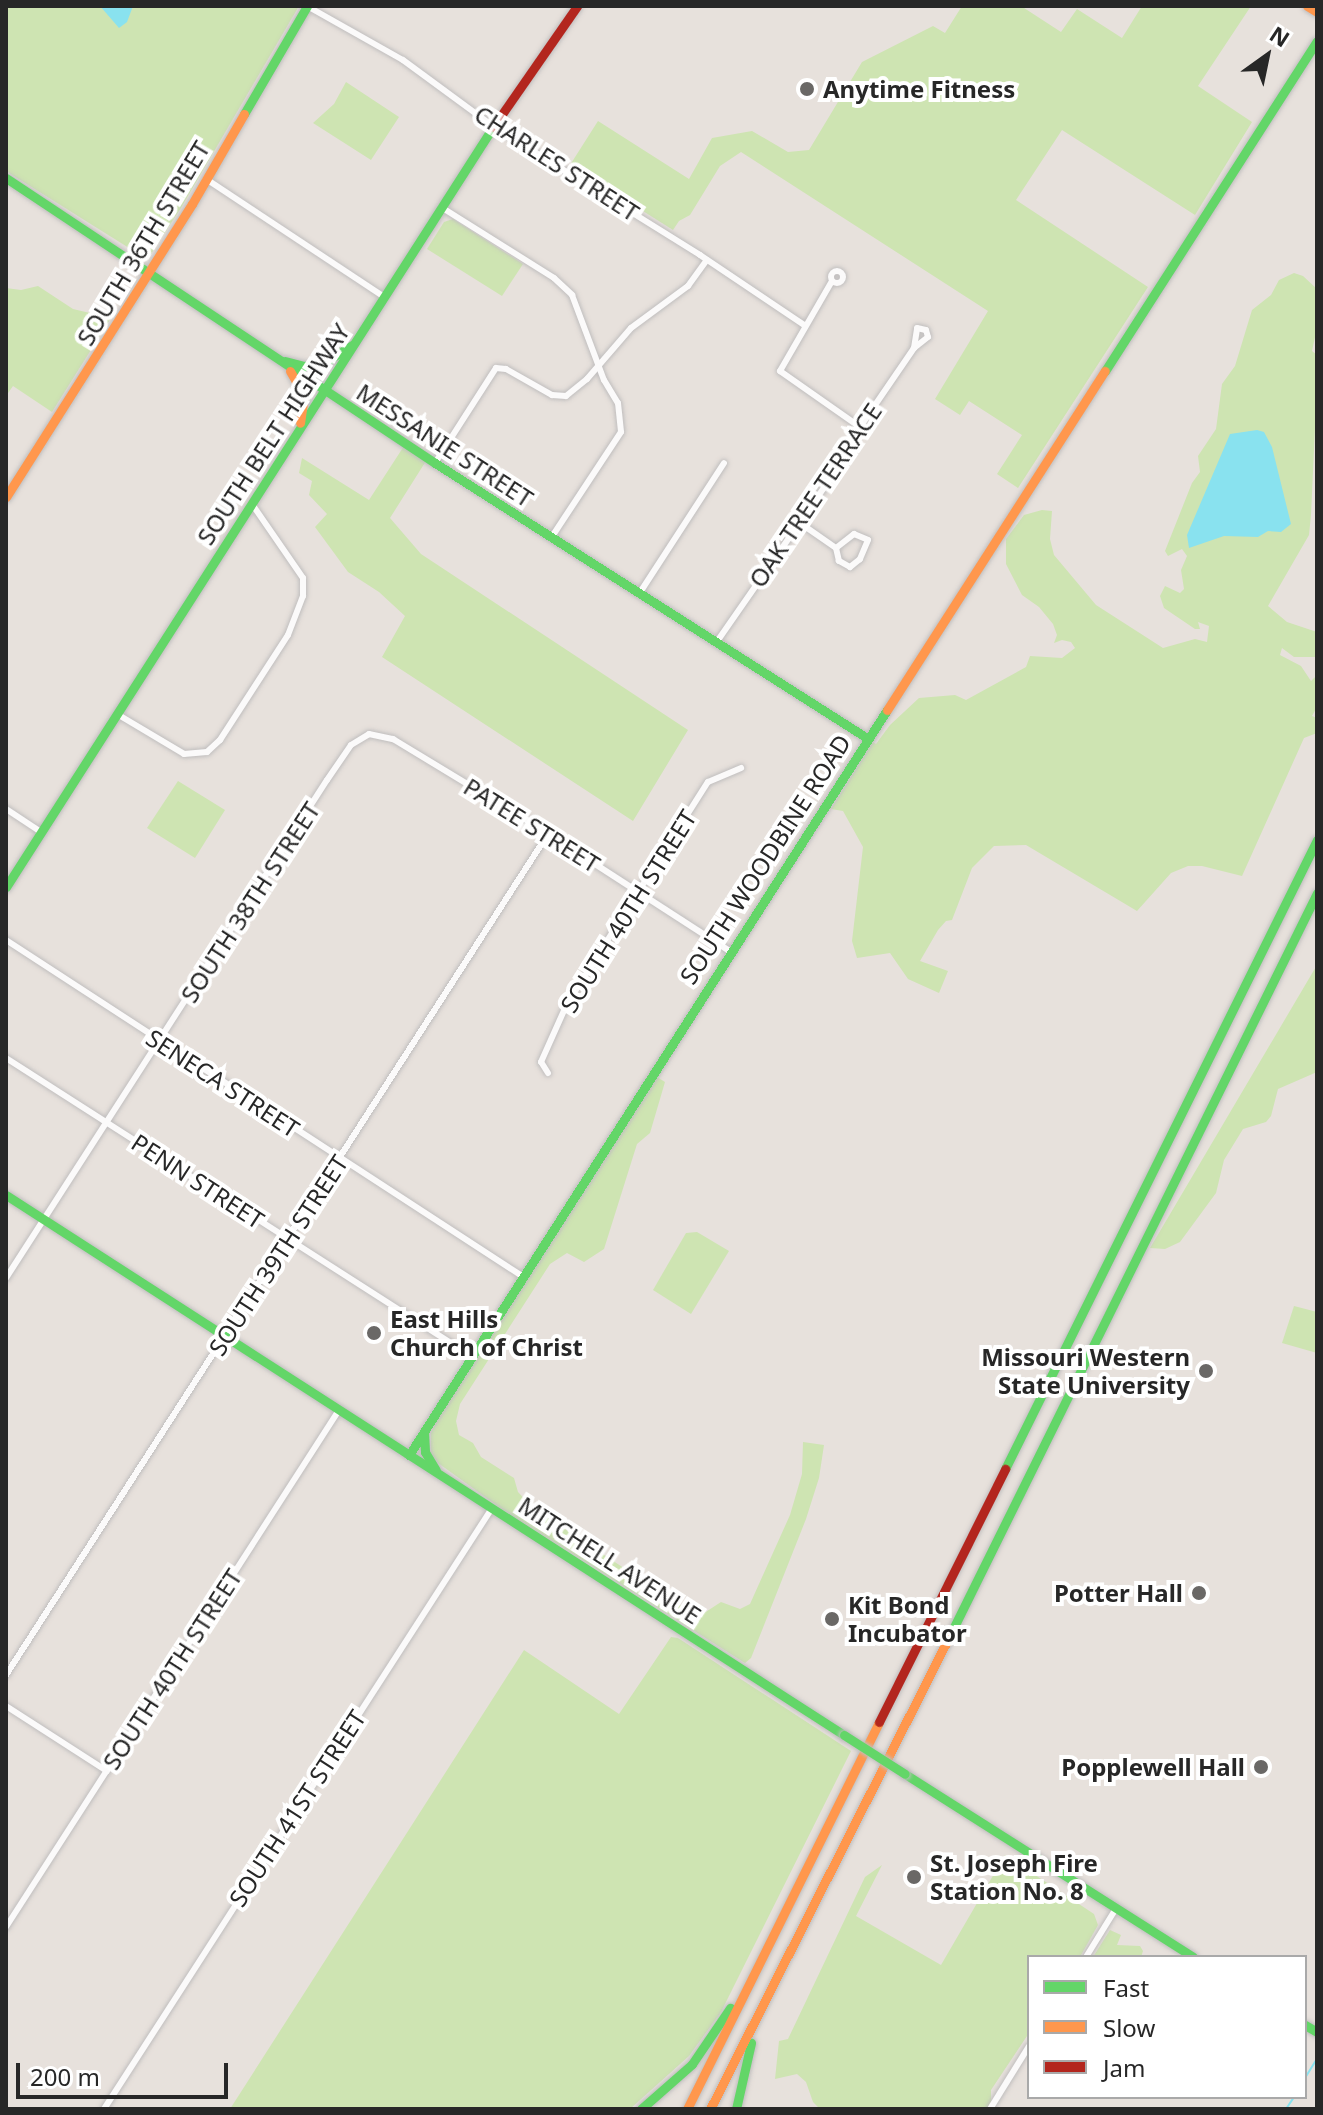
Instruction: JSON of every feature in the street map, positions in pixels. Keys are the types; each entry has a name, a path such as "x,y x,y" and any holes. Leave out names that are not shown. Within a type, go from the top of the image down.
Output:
{"main road":[{"name":"SOUTH 36TH STREET","path":"6,497 149,272 307,6"},
{"name":"SOUTH BELT HIGHWAY","path":"6,887 493,126 577,6"},
{"path":"1307,6 1317,12"},
{"name":"SOUTH WOODBINE ROAD","path":"409,1455 1317,41"},
{"name":"MESSANIE STREET","path":"6,178 435,463 867,738"},
{"path":"275,358 304,366 322,364 354,343"},
{"path":"275,358 295,375 304,395 297,434"},
{"path":"687,2109 1317,840"},
{"path":"710,2109 1317,893"},
{"name":"MITCHELL AVENUE","path":"6,1195 1115,1910 1190,1955"},
{"path":"424,1432 425,1452 437,1473"},
{"path":"736,2109 746,2057 793,1948"},
{"path":"641,2109 692,2064 764,1953"}],"street":[{"name":"CHARLES STREET","path":"307,6 403,60 493,126 707,260 804,325"},
{"path":"206,179 384,297"},
{"path":"441,207 561,284 572,295 584,318 599,365 618,403 621,432 551,538"},
{"path":"435,463 496,368 506,369 534,387 566,396 599,365 631,328 688,286 707,260"},
{"path":"832,281 780,371 860,427"},
{"name":"OAK TREE TERRACE","path":"716,643 800,523 914,348"},
{"path":"639,594 724,463"},
{"path":"117,714 184,754 207,752 220,740 288,635 303,596 303,578 252,504"},
{"path":"800,523 836,548 839,561 855,566 868,540 854,534 836,548"},
{"name":"PATEE STREET","path":"337,767 354,742 369,734 384,735 548,834 731,952"},
{"name":"SOUTH 38TH STREET","path":"6,1278 337,767"},
{"name":"SOUTH 40TH STREET","path":"548,1073 541,1062 567,1004 708,782 741,768"},
{"path":"6,809 41,832"},
{"name":"SOUTH 39TH STREET","path":"6,1675 548,834"},
{"name":"SENECA STREET","path":"6,940 522,1276"},
{"name":"PENN STREET","path":"6,1058 471,1356"},
{"name":"SOUTH 40TH STREET","path":"6,1927 339,1410"},
{"name":"SOUTH 41ST STREET","path":"104,2109 492,1508"},
{"path":"6,1706 107,1771"},
{"path":"1087,1955 1115,1910"},
{"path":"990,2109 1027,2049"}],"green space":[{"path":"6,6 299,6 181,208 149,257 145,258 6,171"},
{"path":"962,6 1021,6 1061,32 1077,9 1122,38 1142,6 1251,6 1198,86 1252,122 1195,215 1062,130 1016,200 1148,287 1018,488 997,474 1022,435 969,401 960,415 935,399 988,311 741,152 720,166 690,215 679,221 673,230 570,165 598,121 689,179 712,138 752,131 788,152 809,150 862,62 933,26 945,33"},
{"path":"346,82 399,117 371,160 313,123 334,104"},
{"path":"453,219 523,264 502,296 427,249 444,222"},
{"path":"1294,273 1303,276 1317,289 1317,328 1312,351 1317,355 1317,385 1311,515 1309,535 1268,606 1287,622 1317,632 1317,657 1294,657 1282,648 1280,655 1301,666 1311,681 1317,675 1317,707 1312,716 1317,718 1317,733 1304,738 1242,876 1202,866 1188,866 1171,873 1137,911 1026,845 994,846 972,868 952,920 946,921 938,930 920,961 948,971 939,993 908,979 890,953 857,958 852,941 863,847 843,811 831,809 873,742 876,744 890,725 919,698 955,695 966,700 1026,667 1030,656 1062,658 1075,648 1071,642 1062,640 1054,643 1057,635 1053,624 1039,607 1022,595 1006,564 1006,539 1024,515 1042,510 1052,511 1050,539 1054,555 1096,605 1163,648 1195,639 1207,642 1209,626 1198,622 1200,629 1195,629 1164,608 1160,596 1165,586 1180,593 1184,589 1181,570 1187,556 1182,549 1168,556 1165,551 1192,483 1200,472 1198,456 1216,429 1222,384 1235,366 1252,310 1271,295 1279,280"},
{"path":"38,286 73,309 111,318 52,412 13,386 6,396 6,288 21,290"},
{"path":"404,446 426,461 390,518 421,554 688,730 633,821 382,657 405,616 379,592 348,572 315,527 327,514 309,495 312,481 299,473 302,458 369,500"},
{"path":"178,781 225,810 195,858 147,828"},
{"path":"1317,965 1317,1072 1278,1089 1271,1116 1266,1122 1243,1129 1224,1160 1216,1193 1180,1242 1165,1249 1150,1248"},
{"path":"657,1077 665,1082 650,1133 637,1144 604,1249 584,1262 567,1253 550,1264 460,1404 456,1421 459,1435 473,1443 481,1457 514,1478 518,1492 533,1508 698,1617 721,1602 740,1609 750,1604 790,1515 802,1474 803,1442 824,1445 819,1478 806,1519 751,1658 745,1663 502,1509 438,1463 431,1453 431,1433 437,1420"},
{"path":"697,1232 729,1251 691,1314 653,1290 686,1233"},
{"path":"1294,1306 1317,1312 1317,1353 1282,1343"},
{"path":"671,1637 678,1638 851,1751 721,2012 689,2056 630,2109 230,2109 524,1650 619,1714"},
{"path":"1005,1855 1094,1914 1098,1925 1081,1955 1027,1955 1027,2036 991,2090 991,2109 820,2109 813,2102 806,2082 797,2074 775,2079 779,2041 788,2039 865,1877 882,1865 856,1916 941,1965"},
{"path":"1110,1930 1121,1935 1117,1945 1140,1946 1143,1951 1142,1955 1094,1955"}],"water":[{"path":"100,6 133,6 127,22 119,28"},
{"path":"1257,430 1264,432 1272,447 1291,524 1281,532 1268,531 1258,537 1224,536 1189,548 1187,535 1230,434"}],"waterway":[{"path":"1307,2075 1317,2059"},
{"path":"1286,2109 1293,2099"}],"traffic: fast":[{"path":"244,114 307,6"},
{"path":"1105,371 1317,41"},
{"path":"6,887 493,127"},
{"path":"6,178 435,463 867,738"},
{"path":"285,361 304,366 322,364 352,345"},
{"path":"409,1455 887,710"},
{"path":"1005,1469 1317,840"},
{"path":"949,1637 1317,893"},
{"path":"6,1195 844,1735"},
{"path":"424,1432 425,1452 436,1470"},
{"path":"844,1735 905,1774"},
{"path":"905,1774 1190,1955"},
{"path":"641,2109 692,2064 730,2008"},
{"path":"1307,2026 1317,2032"},
{"path":"736,2109 751,2043"}],"traffic: slow":[{"path":"1307,6 1317,12"},
{"path":"6,497 192,204 244,114"},
{"path":"290,371 304,395 300,423"},
{"path":"887,710 1105,371"},
{"path":"710,2109 949,1637"},
{"path":"687,2109 879,1722"}],"traffic: jam":[{"path":"493,127 577,6"},
{"path":"879,1722 1005,1469"}],"place":[{"name":"Anytime Fitness","path":"807,89"},
{"name":"East Hills Church of Christ","path":"374,1333"},
{"name":"Missouri Western State University","path":"1206,1371"},
{"name":"Potter Hall","path":"1199,1593"},
{"name":"Kit Bond Incubator","path":"832,1619"},
{"name":"Popplewell Hall","path":"1261,1767"},
{"name":"St. Joseph Fire Station No. 8","path":"914,1877"}]}
